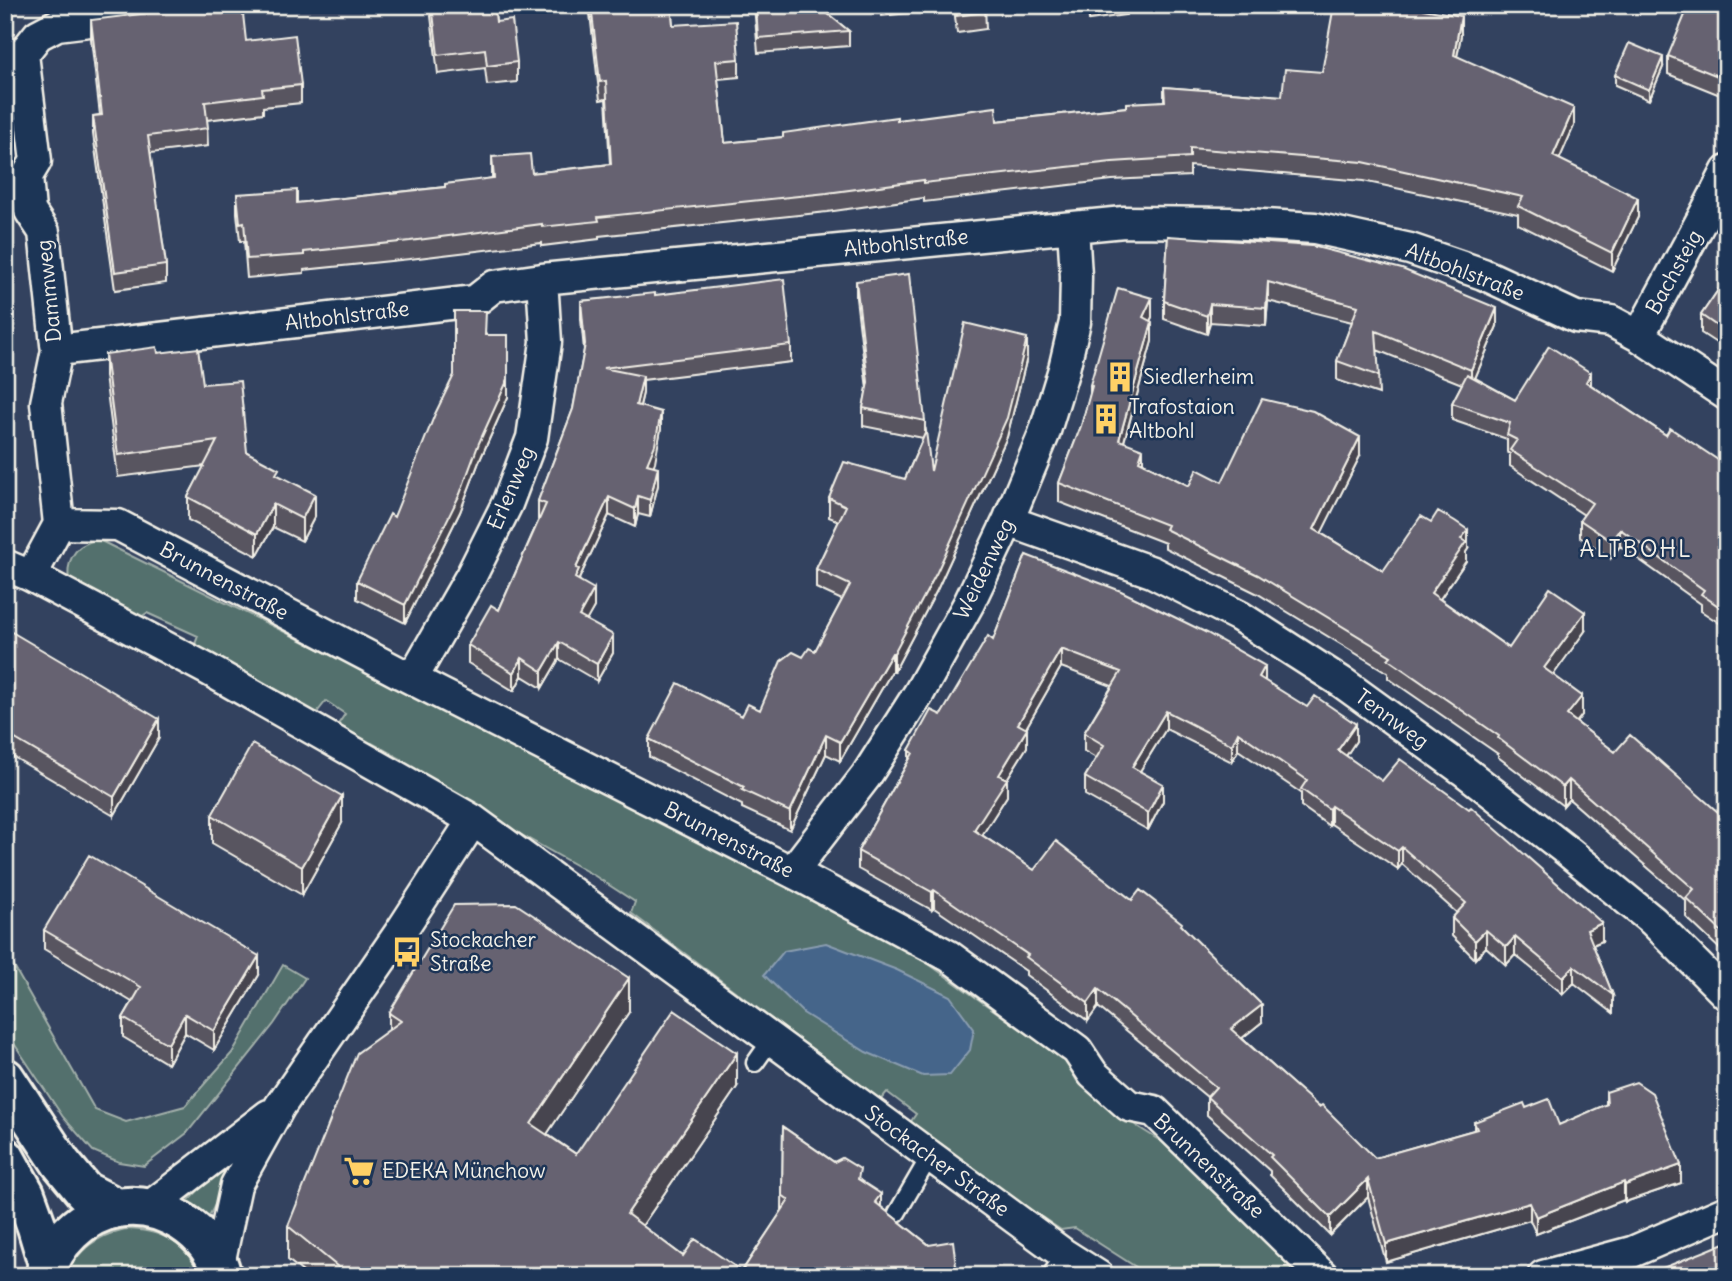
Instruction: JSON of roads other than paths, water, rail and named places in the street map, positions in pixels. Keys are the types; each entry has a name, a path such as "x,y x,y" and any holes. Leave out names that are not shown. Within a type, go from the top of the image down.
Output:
{"main road":[{"path":"5,1078 61,1163 84,1191 132,1208 177,1218 202,1237 220,1270"},
{"path":"5,1158 25,1194 37,1227 46,1270"},
{"path":"46,1270 64,1238 88,1219 132,1208"}],"street":[{"name":"Dammweg","path":"59,524 46,403 57,351 44,232 30,211 27,176 36,161 23,54 38,34 57,25 162,13"},
{"name":"Bachsteig","path":"1639,336 1727,171"},
{"name":"Altbohlstraße","path":"57,351 475,301 494,286 541,279 1124,222 1230,223 1314,228 1422,253 1483,274 1576,317 1611,321 1639,336 1727,395"},
{"name":"Weidenweg","path":"792,872 866,776 919,693 969,603 1008,521 1044,435 1075,322 1073,227"},
{"name":"Erlenweg","path":"412,679 471,576 501,516 532,438 546,342 541,279"},
{"name":"Tennweg","path":"1008,521 1152,572 1239,616 1343,682 1566,850 1653,921 1727,995"},
{"name":"Brunnenstraße","path":"59,524 118,525 412,679 792,872 949,956 1077,1049 1093,1074 1129,1106 1154,1111 1323,1276"},
{"path":"18,571 59,524"},
{"name":"Stockacher Straße","path":"18,571 207,668 473,820 764,1051 930,1156 1057,1265 1098,1276"},
{"path":"220,1270 236,1185 281,1106 473,820"},
{"path":"132,1208 207,1164 281,1106"},
{"path":"1543,1276 1632,1252 1727,1211"}],"lane":[{"path":"897,1213 930,1156"}],"water":[{"path":"826,943 897,970 950,996 974,1029 970,1050 950,1075 923,1076 866,1052 803,1013 764,975 784,951"}],"place":[{"name":"Siedlerheim","path":"1120,377"},
{"name":"Trafostaion Altbohl","path":"1106,419"},
{"name":"Stockacher Straße","path":"407,952"},
{"name":"EDEKA Münchow","path":"359,1171"}],"district":[{"name":"ALTBOHL","path":"1636,549"}]}
